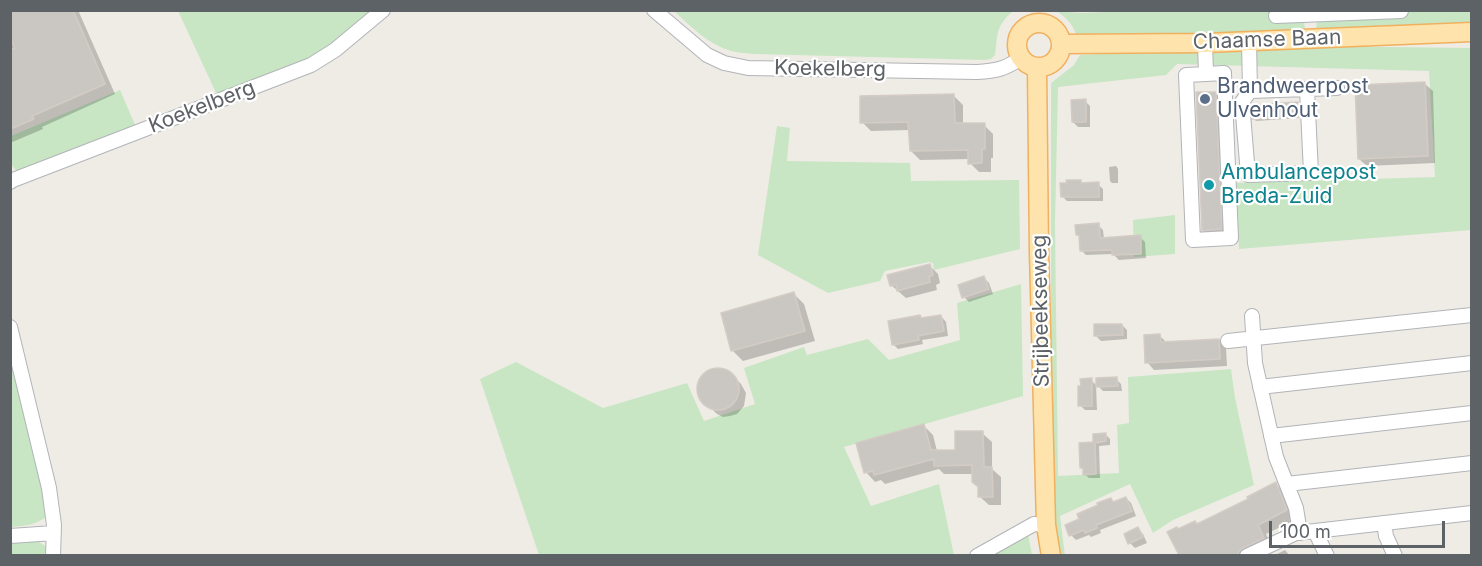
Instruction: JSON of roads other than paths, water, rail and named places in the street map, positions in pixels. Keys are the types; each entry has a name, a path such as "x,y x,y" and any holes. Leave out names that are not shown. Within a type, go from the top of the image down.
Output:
{"main road":[{"path":"1040,17 1055,29 1062,44 1061,51 1052,63 1037,67 1021,58 1017,42 1025,28 1040,17"},
{"name":"Chaamse Baan","path":"1062,44 1205,43 1472,32"},
{"name":"Strijbeekseweg","path":"1037,67 1046,525 1051,555"}],"street":[{"name":"Koekelberg","path":"10,182 310,65 335,50 383,10"},
{"name":"Koekelberg","path":"654,10 707,56 724,63 748,68 977,72 996,71 1021,58"},
{"path":"1276,16 1401,10"},
{"path":"1311,14 1311,39"},
{"path":"1249,41 1250,91 1242,102 1248,175 1311,173 1307,89"},
{"path":"1205,43 1206,74"},
{"path":"1224,73 1234,202 1231,238 1193,240 1186,75 1206,74 1224,73"},
{"path":"1250,91 1337,88"},
{"path":"1228,341 1472,315"},
{"path":"1252,316 1255,363 1260,387 1276,457 1296,508 1300,533"},
{"path":"10,327 49,488 54,533 53,555"},
{"path":"1260,387 1472,363"},
{"path":"1271,436 1472,413"},
{"path":"1287,484 1472,463"},
{"path":"1247,555 1296,533 1472,513"},
{"path":"1384,523 1386,536 1395,555"},
{"path":"976,555 1034,524 1046,525"},
{"path":"1315,531 1327,555"},
{"path":"10,536 54,533"}],"place":[{"name":"Brandweerpost Ulvenhout","path":"1205,99"},
{"name":"Ambulancepost Breda-Zuid","path":"1209,185"}]}
